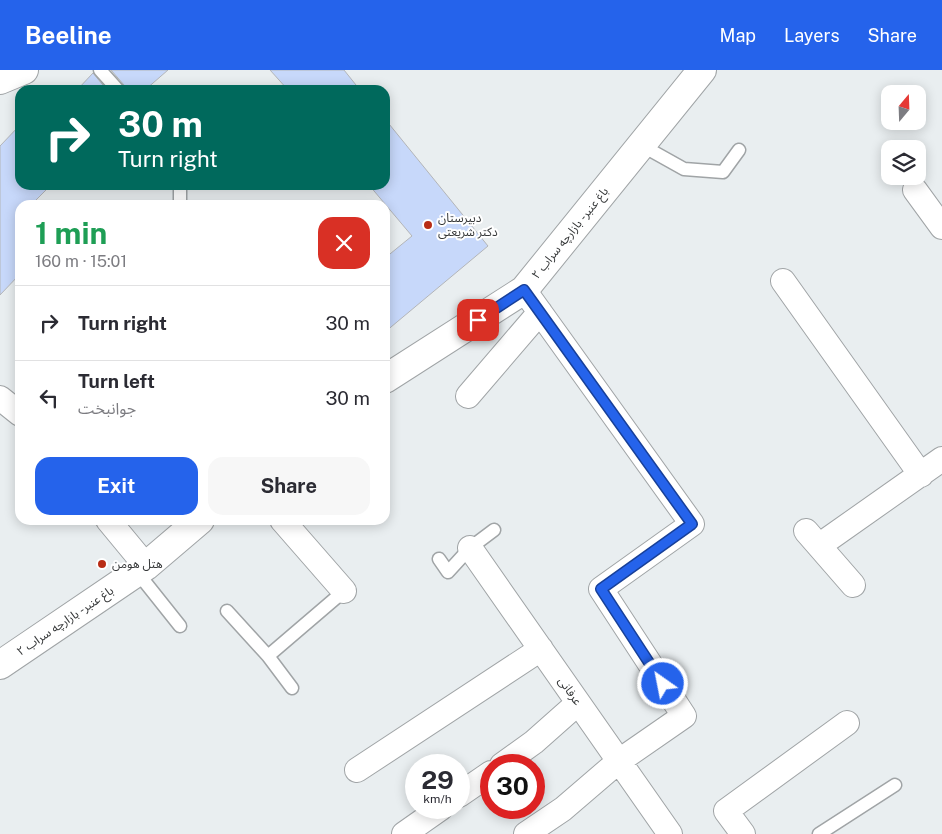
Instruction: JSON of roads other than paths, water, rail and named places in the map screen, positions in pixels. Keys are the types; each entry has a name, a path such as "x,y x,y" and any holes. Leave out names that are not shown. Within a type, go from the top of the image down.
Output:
{"street":[{"path":"0,75 5,70"},
{"path":"0,80 24,70"},
{"name":"باغ عنبر - بازارچه سراب ۲","path":"390,377 524,290 702,70"},
{"path":"915,190 942,227"},
{"path":"783,281 921,475"},
{"path":"524,290 692,524 601,589 684,716 619,761 563,808 526,834"},
{"path":"468,396 540,312"},
{"path":"0,398 15,410"},
{"path":"853,585 813,538 921,475 942,459"},
{"path":"111,525 141,569"},
{"name":"باغ عنبر - بازارچه سراب ۲","path":"0,665 141,569 194,525"},
{"path":"286,525 344,591"},
{"name":"عرفانی","path":"470,548 670,834"},
{"path":"358,770 541,649"},
{"path":"517,754 534,742 578,703"},
{"path":"743,834 726,810 847,724"},
{"path":"404,834 426,819"}],"lane":[{"path":"100,70 114,85"},
{"path":"641,145 684,169 723,172 740,150"},
{"path":"440,559 448,572 470,548 494,530"},
{"path":"141,569 180,626"},
{"path":"268,656 344,591"},
{"path":"227,611 268,656 292,688"},
{"path":"819,834 895,785"}],"place":[{"name":"دبیرستان دکتر شریعتی","path":"428,225"},
{"name":"هتل هومن","path":"102,564"}]}
